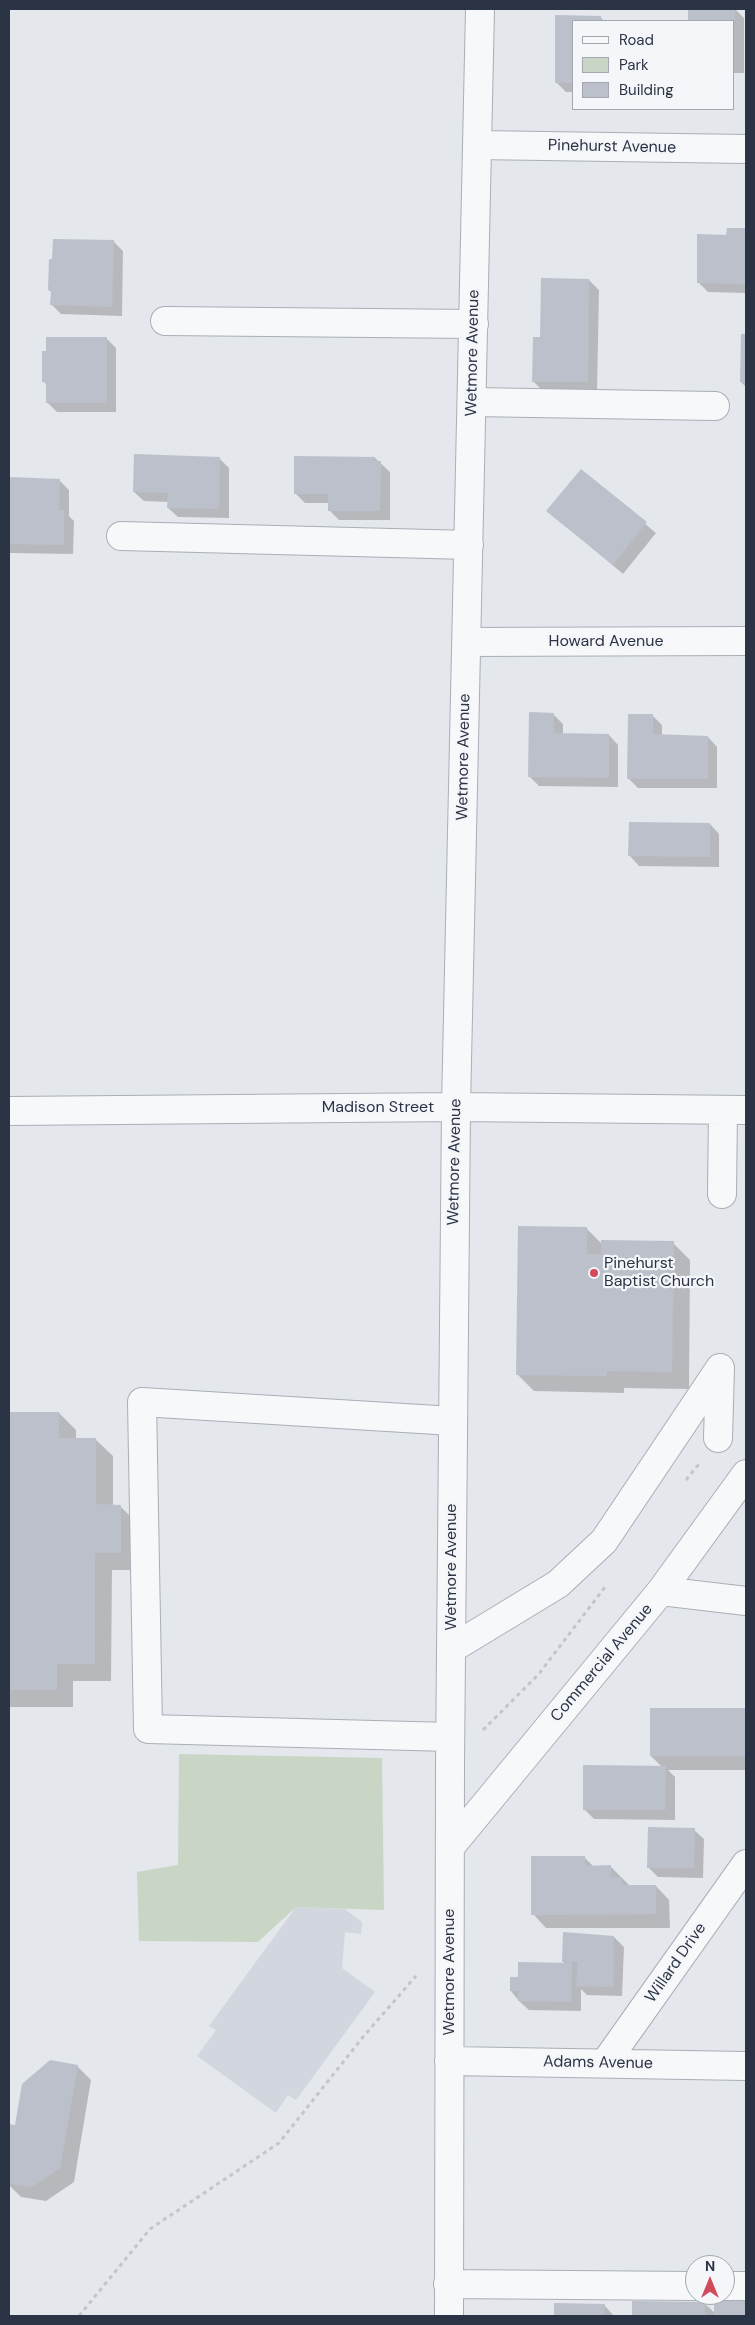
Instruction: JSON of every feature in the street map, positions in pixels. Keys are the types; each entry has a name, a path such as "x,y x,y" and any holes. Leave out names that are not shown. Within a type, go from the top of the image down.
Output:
{"street":[{"name":"Wetmore Avenue","path":"449,2316 450,1737 456,1107 480,9"},
{"name":"Pinehurst Avenue","path":"478,145 746,149"},
{"path":"165,322 474,324"},
{"path":"472,402 715,406"},
{"path":"121,536 468,545"},
{"name":"Howard Avenue","path":"467,642 746,641"},
{"name":"Madison Street","path":"9,1111 456,1107 735,1110"},
{"path":"722,1194 735,1110"},
{"path":"451,1649 558,1584 604,1541 720,1368 718,1438"},
{"path":"450,1737 148,1729 142,1402 453,1421"},
{"name":"Commercial Avenue","path":"451,1846 661,1591 746,1474"},
{"path":"661,1591 746,1601"},
{"name":"Willard Drive","path":"605,2063 746,1864"},
{"name":"Adams Avenue","path":"449,2061 746,2066"},
{"path":"448,2284 685,2286"}],"shaded area":[{"path":"296,1907 345,1909 362,1922 361,1934 345,1932 342,1968 375,1992 296,2100 288,2095 276,2113 197,2056 216,2030 209,2026"}],"green space":[{"path":"179,1754 382,1758 384,1910 296,1907 258,1942 139,1941 137,1872 178,1865"}],"building":[{"path":"735,9 735,20 688,20 688,10"},
{"path":"555,15 601,16 601,20 572,20 572,83 555,83"},
{"path":"727,228 746,228 746,284 697,283 697,234 726,235"},
{"path":"53,239 114,240 112,307 50,305 51,291 48,290 49,259 52,259"},
{"path":"541,278 589,279 588,382 532,382 533,337 540,337"},
{"path":"741,334 746,334 746,382 740,382"},
{"path":"46,337 107,337 107,403 46,403 46,382 42,382 42,351 46,351"},
{"path":"134,454 220,457 219,509 167,508 168,493 133,492"},
{"path":"294,456 375,457 375,461 381,461 380,511 328,511 328,494 294,494"},
{"path":"581,469 647,522 613,565 546,511"},
{"path":"9,477 60,479 59,510 64,510 64,545 9,544"},
{"path":"529,712 554,713 554,733 609,734 609,778 528,777"},
{"path":"628,714 653,714 653,734 708,736 708,779 627,779"},
{"path":"629,822 710,823 710,857 628,856"},
{"path":"518,1226 587,1227 587,1254 601,1254 601,1240 674,1241 672,1372 607,1371 607,1376 516,1375"},
{"path":"9,1412 59,1412 59,1438 96,1438 96,1504 121,1505 121,1553 95,1553 95,1664 57,1664 57,1690 9,1690"},
{"path":"650,1708 746,1708 746,1756 650,1756"},
{"path":"583,1765 666,1766 665,1810 583,1810"},
{"path":"648,1827 695,1828 694,1868 647,1868"},
{"path":"531,1856 585,1856 585,1866 611,1865 611,1877 622,1877 622,1885 656,1885 656,1914 531,1915"},
{"path":"563,1932 614,1936 613,1987 576,1986 578,1962 562,1962"},
{"path":"518,1962 572,1963 571,2002 518,2001 518,1991 510,1991 510,1977 518,1977"},
{"path":"50,2060 78,2065 60,2168 32,2187 9,2184 9,2124 15,2125 22,2084"},
{"path":"735,2297 746,2298 746,2316 714,2316 714,2305 735,2305"},
{"path":"632,2301 685,2302 685,2305 705,2305 705,2316 632,2316"},
{"path":"554,2303 605,2304 604,2316 554,2316"}],"place":[{"name":"Pinehurst Baptist Church","path":"594,1273"}]}
